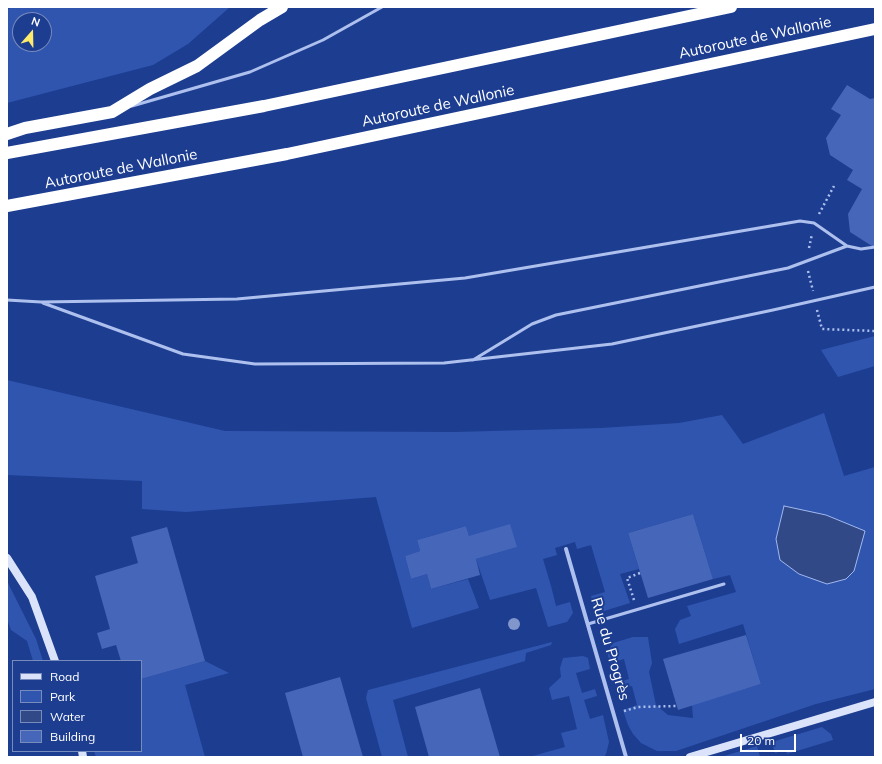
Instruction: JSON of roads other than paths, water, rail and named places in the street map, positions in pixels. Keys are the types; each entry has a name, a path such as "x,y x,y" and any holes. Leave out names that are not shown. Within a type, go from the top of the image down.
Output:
{"highway":[{"path":"7,134 25,128 112,112 150,89 197,66 260,20 282,7"},
{"path":"7,153 264,106 731,7"},
{"name":"Autoroute de Wallonie","path":"7,206 287,154 875,29"}],"street":[{"name":"Rue du Progrès","path":"566,549 626,757"},
{"path":"7,558 32,597 55,660"},
{"path":"690,757 875,702"}],"lane":[{"path":"112,112 250,72 323,40 382,7"},
{"path":"7,300 41,302 237,299 465,278 800,220 814,223 848,246 861,249 875,247"},
{"path":"471,361 532,324 556,315 788,268 848,246"},
{"path":"41,302 183,354 248,363 444,363 612,344 874,287"},
{"path":"588,624 724,584"}],"water":[{"path":"784,506 826,515 865,531 854,571 846,579 827,584 799,574 780,560 776,539"}]}
